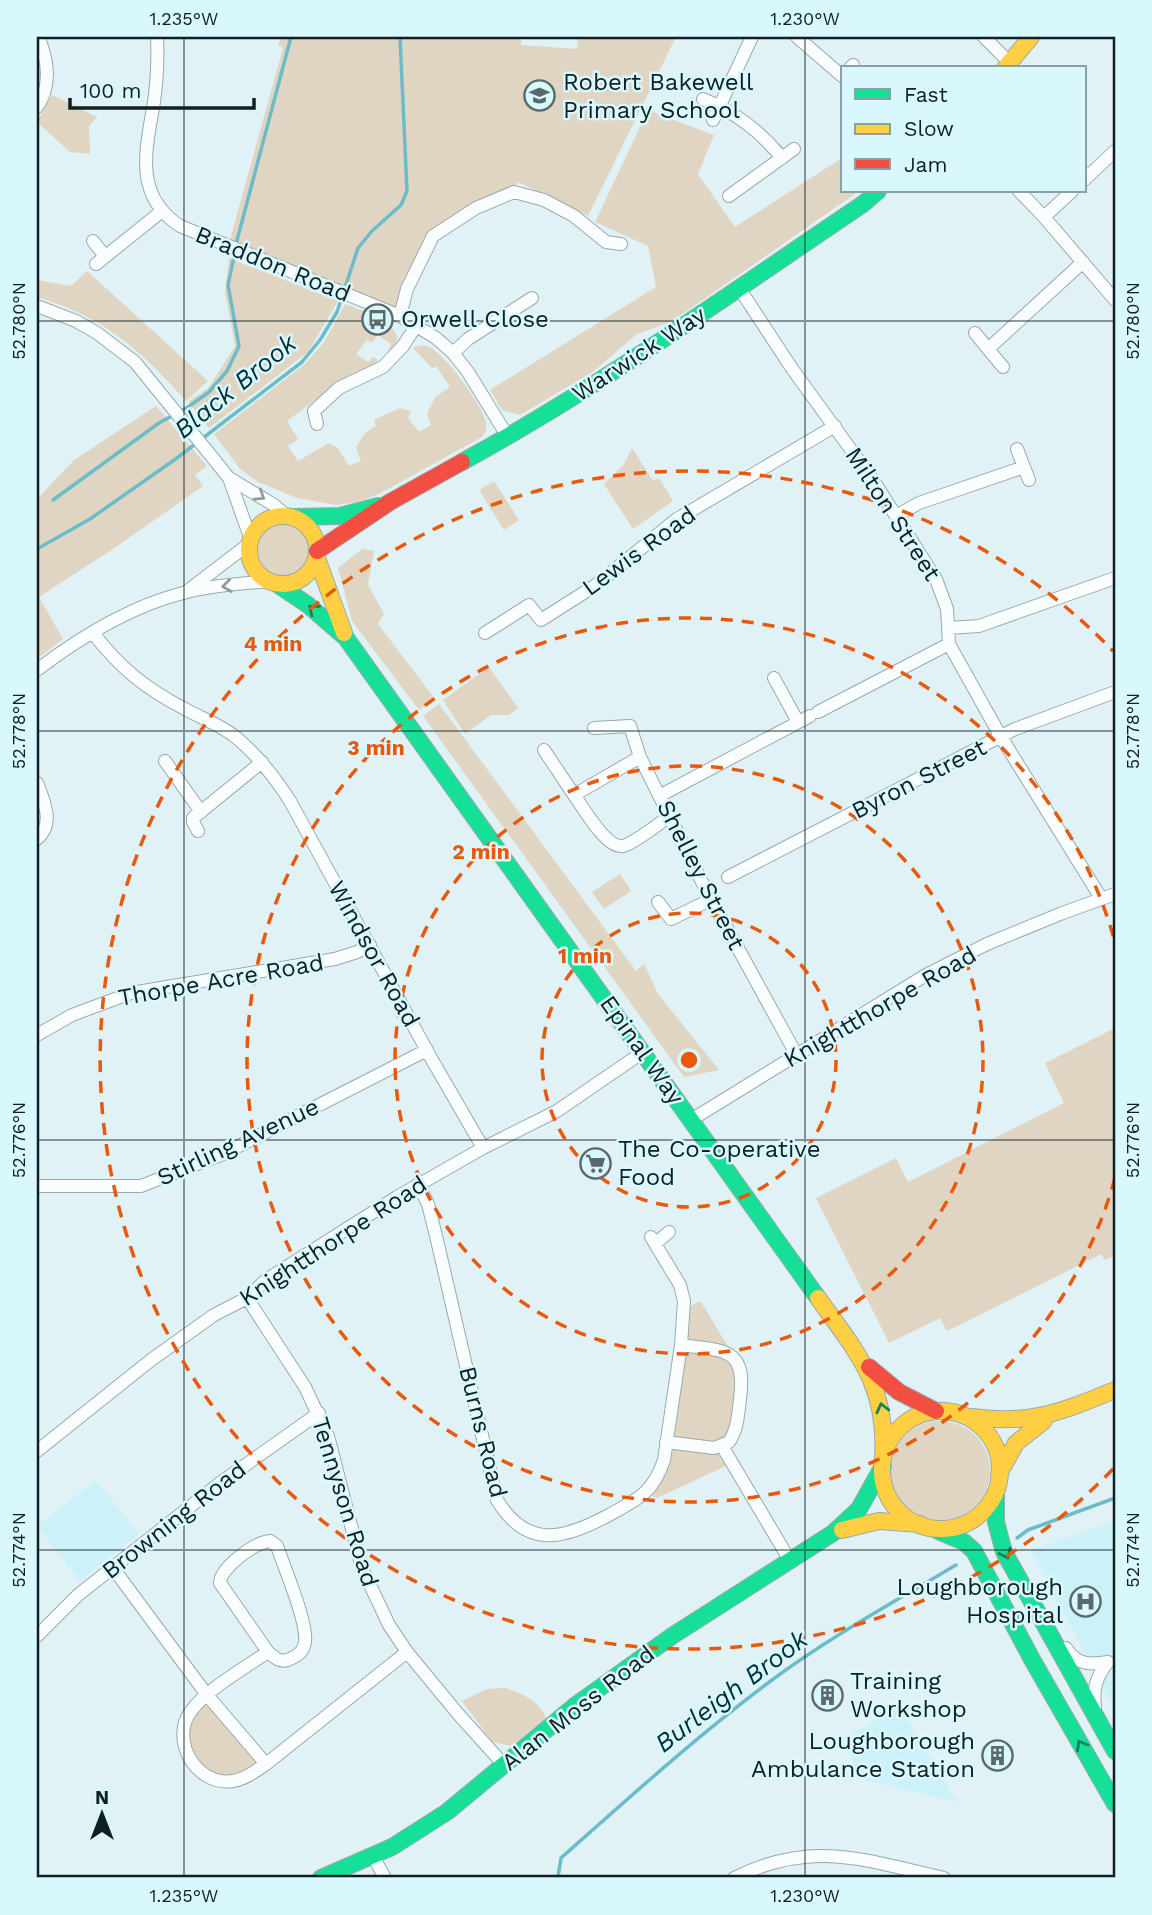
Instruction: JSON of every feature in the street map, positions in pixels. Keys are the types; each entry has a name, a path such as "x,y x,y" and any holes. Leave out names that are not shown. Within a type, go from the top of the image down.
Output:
{"street":[{"path":"37,107 42,99 47,74 38,37"},
{"path":"93,241 100,260 162,211 150,190 145,167 157,79 157,37"},
{"path":"713,120 752,37"},
{"path":"797,37 840,80"},
{"path":"984,37 1007,66 1031,37"},
{"path":"703,99 736,114 782,158"},
{"path":"729,196 794,149"},
{"path":"1086,178 1115,151"},
{"path":"400,316 407,289 433,236 476,208 513,192 544,200 606,242 621,244"},
{"name":"Warwick Way","path":"317,555 390,502 508,437 620,368 877,192"},
{"path":"1020,192 1115,300"},
{"path":"1044,217 1071,192"},
{"name":"Braddon Road","path":"162,211 180,226 400,316 436,338 468,372 508,437"},
{"path":"988,349 1083,262"},
{"name":"Milton Street","path":"739,288 896,516 943,593 947,609 949,644 1001,737 1101,898"},
{"path":"453,353 468,338 531,298"},
{"path":"37,306 76,321 135,362 229,478 251,542"},
{"path":"317,424 314,411 339,388 383,367 403,346 415,326"},
{"path":"975,333 1003,367"},
{"name":"Lewis Road","path":"485,633 529,605 541,620 596,585 677,519 835,426"},
{"path":"896,516 919,503 1026,473 1017,449"},
{"path":"37,670 68,647 154,602 186,592 273,582 288,584 306,576 317,555 315,537 310,528 229,478"},
{"name":"Warwick Way","path":"290,517 340,516 390,502"},
{"path":"273,582 255,569 250,552 251,542 265,522 280,516 290,517"},
{"path":"186,592 251,542"},
{"name":"Epinal Way","path":"317,555 346,638"},
{"path":"947,628 979,626 1115,578"},
{"name":"Epinal Way","path":"273,582 308,605 346,638 863,1361 881,1379 936,1411"},
{"name":"Windsor Road","path":"93,633 114,660 147,688 221,727 262,762 290,800 483,1148"},
{"path":"661,795 949,644"},
{"path":"774,678 797,722"},
{"name":"Byron Street","path":"728,877 1015,729 1115,692"},
{"name":"Shelley Street","path":"594,728 631,726 640,757 712,899 796,1054"},
{"path":"544,750 606,839 615,846 624,846 670,816"},
{"path":"575,795 640,757"},
{"path":"165,761 198,831"},
{"path":"193,817 262,762"},
{"path":"37,783 47,813 45,829 37,839"},
{"name":"Knightthorpe Road","path":"691,1119 926,975 987,944 1115,894"},
{"path":"658,902 671,919 712,899"},
{"name":"Thorpe Acre Road","path":"37,1035 72,1014 131,993 335,959 370,945"},
{"name":"Stirling Avenue","path":"37,1186 141,1186 223,1154 427,1050"},
{"name":"Knightthorpe Road","path":"37,1451 151,1360 215,1315 247,1297 266,1280 418,1184 557,1111 643,1052"},
{"name":"Burns Road","path":"418,1184 428,1203 497,1500 512,1521 523,1529 545,1536 570,1533 591,1524 646,1493 658,1476 666,1442 684,1311 682,1291 653,1240 669,1232"},
{"name":"Tennyson Road","path":"247,1297 318,1413 336,1460 362,1568 380,1608 407,1652 505,1766"},
{"path":"666,1442 704,1448 722,1446 729,1442 737,1424 741,1368 736,1361 719,1350 681,1345"},
{"name":"Epinal Way","path":"863,1361 885,1417 883,1462"},
{"path":"1115,1390 1047,1418 1009,1422 936,1411 916,1415 893,1436 883,1462 883,1482 892,1503 903,1516 964,1542 974,1551 1034,1663 1115,1804"},
{"name":"Browning Road","path":"37,1636 78,1595 220,1483 318,1413"},
{"path":"968,1416 984,1428 993,1442 998,1458 998,1535 1004,1552 1115,1751"},
{"path":"924,1525 957,1527 973,1520 986,1507 1016,1443 1047,1418"},
{"path":"722,1446 789,1559"},
{"name":"Alan Moss Road","path":"833,1533 859,1509 883,1462"},
{"name":"Alan Moss Road","path":"321,1878 392,1847 447,1812 576,1705 672,1636 833,1533 855,1525 879,1521 924,1525"},
{"path":"270,1541 277,1546 306,1639 297,1656 287,1661 276,1659 268,1652 220,1583 220,1576 226,1568 262,1542 270,1541"},
{"path":"113,1568 207,1695 266,1764"},
{"path":"1034,1607 1050,1624 1072,1658 1088,1664 1108,1662 1096,1679 1094,1690 1097,1717"},
{"path":"268,1652 207,1695 190,1711 184,1724 186,1755 205,1775 230,1782 244,1778 266,1764 407,1652"},
{"path":"734,1878 758,1866 785,1858 833,1855 850,1856 944,1878"},
{"path":"373,1856 385,1878"}],"shaded area":[{"path":"281,37 521,37 521,45 577,49 578,37 675,39 588,216 518,182 514,192 433,236 400,316 228,247 283,48 278,46"},
{"path":"52,95 97,117 89,126 90,154 70,152 37,122"},
{"path":"649,108 653,112 714,135 698,174 735,227 841,159 841,192 858,192 671,322 637,334 594,371 520,415 502,410 490,390 656,287 648,246 595,222"},
{"path":"229,258 338,301 308,352 209,428 188,402 209,387 235,346 225,293"},
{"path":"87,271 208,381 186,401 153,366 120,337 82,315 37,297 37,280 71,286"},
{"path":"345,304 390,326 395,331 396,343 386,357 391,344 378,335 372,343 367,340 356,354 368,362 373,357 378,360 374,365 346,377 287,421 298,439 288,446 298,461 329,443 338,448 349,466 361,461 356,448 365,433 376,426 374,420 400,408 411,411 408,418 419,432 431,425 427,414 435,397 450,387 436,366 432,368 413,348 422,345 436,351 453,369 478,404 486,426 482,437 379,494 358,502 336,505 297,498 258,482 240,469 214,434 305,364 324,342"},
{"path":"156,406 207,466 195,475 203,486 39,597 63,639 37,659 37,499 74,460"},
{"path":"632,448 653,481 659,478 673,501 633,529 604,484 624,464"},
{"path":"494,481 519,520 504,530 479,490"},
{"path":"284,524 294,526 302,532 308,540 308,560 302,568 294,574 284,576 274,574 266,568 260,560 258,550 260,540 266,532 274,526"},
{"path":"362,549 374,551 368,585 384,614 378,624 435,699 419,710 352,621 338,568"},
{"path":"489,667 518,708 509,715 491,715 465,734 443,700"},
{"path":"439,704 636,971 644,964 658,994 719,1070 684,1077 423,716"},
{"path":"620,874 631,891 604,909 592,892"},
{"path":"1115,1028 1115,1255 1105,1260 1101,1254 947,1331 940,1318 889,1343 816,1198 896,1158 908,1182 1064,1103 1045,1063"},
{"path":"701,1302 741,1368 729,1442 732,1463 657,1498 646,1493 658,1476 684,1311"},
{"path":"940,1421 959,1424 976,1435 987,1452 990,1471 987,1490 976,1507 959,1518 940,1521 921,1518 904,1507 893,1490 890,1471 893,1452 904,1435 921,1424"},
{"path":"96,1480 139,1534 80,1581 37,1526"},
{"name":"Loughborough Hospital","path":"1115,1520 1115,1711 1031,1551"},
{"path":"505,1688 531,1700 541,1709 548,1721 512,1746 492,1742 462,1701 487,1689"},
{"path":"207,1695 266,1764 231,1782 196,1768 184,1724"},
{"path":"901,1706 957,1802 863,1780 841,1740"}],"waterway":[{"name":"Black Brook","path":"236,244 291,37"},
{"name":"Black Brook","path":"37,549 90,519 177,458 302,362 320,340 337,312 358,248 372,231 401,205 407,191 400,37"},
{"name":"Black Brook","path":"53,500 159,423 209,392 227,371 239,346 228,285 235,252"},
{"name":"Burleigh Brook","path":"1017,1538 1028,1530 1115,1498"},
{"name":"Burleigh Brook","path":"558,1877 561,1858 718,1722 816,1649 956,1565"}],"traffic: fast":[{"path":"462,462 565,402 715,305 877,192"},
{"path":"293,517 340,516 378,506"},
{"path":"277,584 308,605 346,638 818,1298"},
{"path":"321,1878 392,1847 447,1812 576,1705 672,1636 833,1533 859,1509 883,1466"},
{"path":"996,1492 996,1522 1004,1552 1115,1751"},
{"path":"938,1531 964,1542 974,1551 1034,1663 1115,1804"}],"traffic: slow":[{"path":"1007,66 1031,37"},
{"path":"283,516 296,519 307,526 314,537 317,550 314,563 307,574 296,581 283,584 270,581 259,574 252,563 249,550 252,537 259,526 270,519 283,516"},
{"path":"317,558 344,633"},
{"path":"818,1298 857,1354 875,1391 881,1411 883,1459"},
{"path":"972,1417 1012,1419 1045,1415 1115,1390"},
{"path":"941,1411 963,1416 983,1428 995,1448 1000,1470 995,1492 983,1512 963,1524 941,1529 919,1524 899,1512 887,1492 882,1470 887,1448 899,1428 919,1416 941,1411"},
{"path":"999,1474 1016,1443 1044,1421"},
{"path":"842,1530 879,1521 920,1524"}],"traffic: jam":[{"path":"317,551 390,502 462,462"},
{"path":"869,1367 899,1392 936,1411"}],"place":[{"name":"Robert Bakewell Primary School","path":"540,96"},
{"name":"Orwell Close","path":"378,319"},
{"name":"The Co-operative Food","path":"595,1163"},
{"name":"Loughborough Hospital","path":"1086,1601"},
{"name":"Training Workshop","path":"827,1695"},
{"name":"Loughborough Ambulance Station","path":"998,1755"}]}
